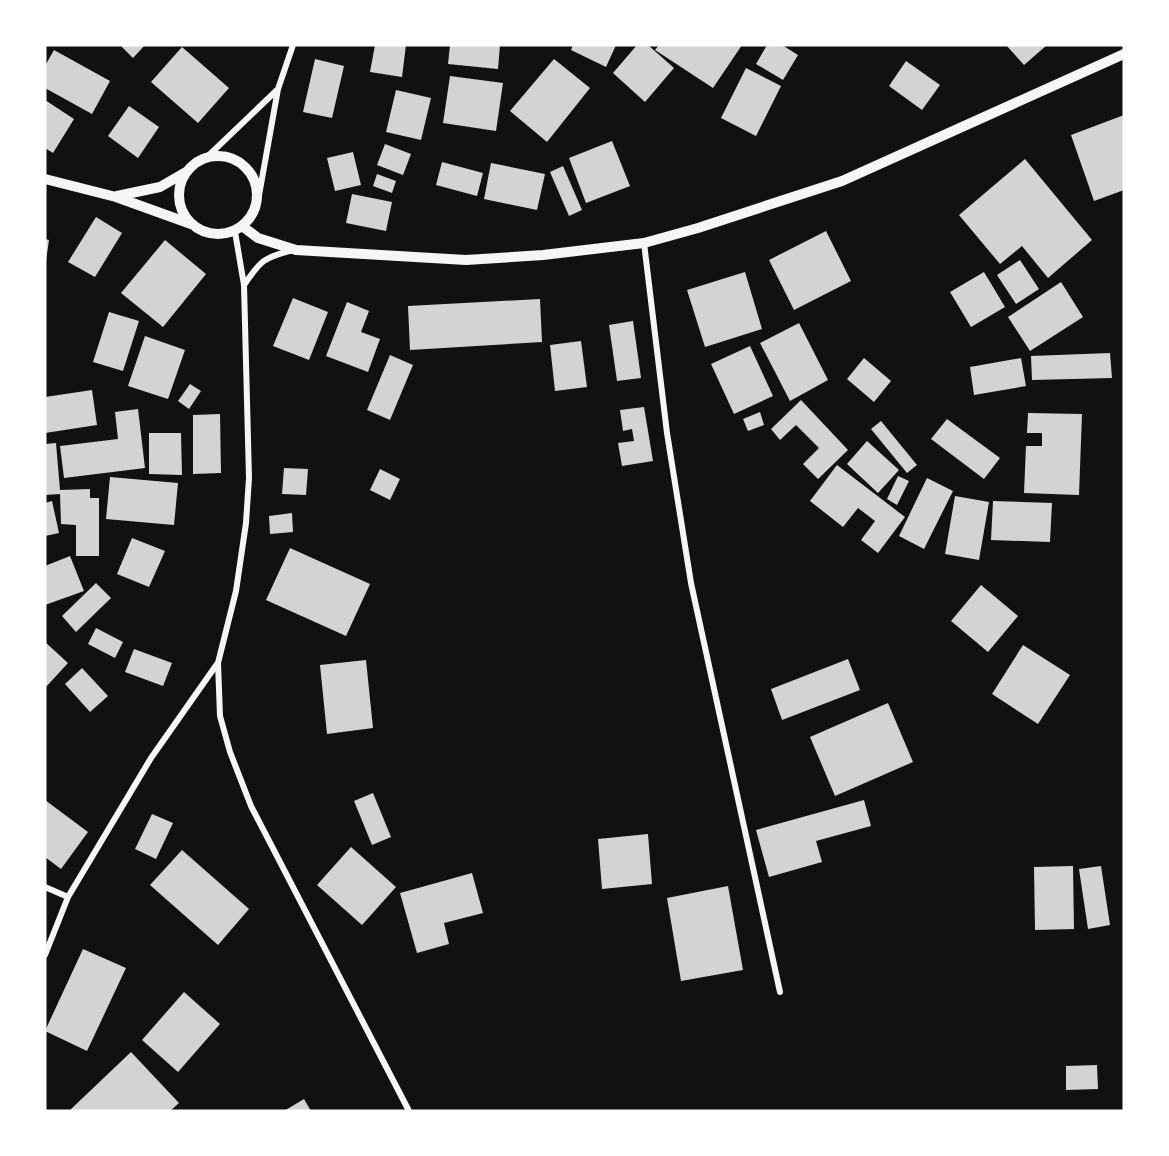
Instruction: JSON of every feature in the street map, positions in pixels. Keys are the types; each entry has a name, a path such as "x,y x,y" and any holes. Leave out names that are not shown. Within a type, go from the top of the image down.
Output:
{"street":[{"path":"186,172 180,184 178,197 181,210 197,230 222,235 239,229 253,214 258,201 278,89 293,45"},
{"path":"239,229 258,238 296,250 466,260 543,255 644,243 698,228 842,181 1124,54"},
{"path":"207,158 278,89"},
{"path":"116,196 160,187 186,172 195,163 221,156 233,159 245,166 253,176 258,189 258,201"},
{"path":"45,179 116,196 192,224"},
{"path":"239,229 244,285 249,478 246,523 236,591 218,663 220,716 230,752 251,806 409,1111"},
{"path":"644,243 667,433 691,584 780,992"},
{"path":"244,285 255,268 266,257 296,250"},
{"path":"45,955 68,897 151,758 218,663"},
{"path":"45,887 68,897"}],"building":[{"path":"120,45 145,45 133,58"},
{"path":"375,45 406,45 402,77 370,72"},
{"path":"450,45 500,45 498,69 448,64"},
{"path":"573,45 616,45 606,67 571,50"},
{"path":"637,45 648,45 674,68 645,102 613,73"},
{"path":"659,45 742,45 713,88 655,50"},
{"path":"767,45 782,45 798,55 783,80 756,64"},
{"path":"1006,45 1047,45 1024,65"},
{"path":"182,47 229,88 198,123 151,82"},
{"path":"54,50 110,81 92,114 45,88 45,66"},
{"path":"315,59 344,66 332,118 303,112"},
{"path":"554,59 590,88 547,142 510,111"},
{"path":"906,61 940,85 922,110 889,86"},
{"path":"746,68 781,86 756,136 721,118"},
{"path":"450,76 503,83 496,131 443,123"},
{"path":"396,90 431,98 421,140 386,132"},
{"path":"45,100 74,119 53,153 45,148"},
{"path":"129,106 159,127 138,158 108,136"},
{"path":"1124,115 1124,190 1094,201 1071,135"},
{"path":"612,141 630,186 586,203 569,158"},
{"path":"385,144 411,154 403,175 377,165"},
{"path":"353,152 361,185 335,191 327,158"},
{"path":"1025,159 1092,240 1048,278 1022,246 1000,264 959,215"},
{"path":"442,162 483,173 477,196 436,185"},
{"path":"491,163 545,174 537,210 484,199"},
{"path":"563,166 582,210 569,216 550,172"},
{"path":"377,174 396,181 392,193 373,186"},
{"path":"352,194 392,202 386,231 346,223"},
{"path":"96,217 122,233 95,277 68,262"},
{"path":"826,231 851,281 794,310 769,260"},
{"path":"45,239 49,240 46,261 45,261"},
{"path":"165,240 206,274 163,327 121,293"},
{"path":"1020,260 1039,289 1016,304 997,275"},
{"path":"745,272 762,329 705,347 687,290"},
{"path":"984,272 1005,307 971,327 950,292"},
{"path":"1061,282 1083,317 1030,351 1008,317"},
{"path":"293,298 328,312 309,360 273,346"},
{"path":"540,299 542,342 410,350 408,306"},
{"path":"347,302 369,311 361,332 380,339 368,372 326,356"},
{"path":"109,312 139,321 123,371 93,362"},
{"path":"633,321 641,378 617,381 609,325"},
{"path":"799,323 828,380 790,401 760,343"},
{"path":"145,336 185,350 168,399 128,386"},
{"path":"581,341 587,387 555,391 550,345"},
{"path":"750,346 773,396 734,414 711,364"},
{"path":"1110,353 1112,378 1032,380 1031,356"},
{"path":"390,355 413,365 390,420 367,410"},
{"path":"864,358 891,381 874,402 847,379"},
{"path":"1021,358 1026,386 974,395 970,367"},
{"path":"190,384 201,391 189,409 178,401"},
{"path":"92,390 97,425 45,433 45,397"},
{"path":"801,400 848,450 818,479 803,464 819,448 796,425 780,440 771,429"},
{"path":"644,407 653,461 622,466 618,443 634,441 632,429 623,431 620,410"},
{"path":"138,409 145,468 64,478 60,446 118,439 115,412"},
{"path":"760,412 764,425 748,431 743,419"},
{"path":"1028,413 1082,414 1079,495 1024,493 1026,446 1042,446 1042,433 1027,433"},
{"path":"220,414 221,473 193,474 193,415"},
{"path":"947,419 1000,458 984,479 931,439"},
{"path":"881,421 917,465 907,473 871,429"},
{"path":"149,433 181,433 182,475 149,474"},
{"path":"867,441 899,470 878,493 847,464"},
{"path":"56,443 60,490 90,489 90,498 99,498 99,556 76,556 76,525 61,524 60,494 45,495 45,444"},
{"path":"837,465 905,517 878,553 861,540 875,521 858,508 843,527 810,501"},
{"path":"284,468 308,469 306,495 282,494"},
{"path":"380,469 400,479 390,500 370,490"},
{"path":"898,476 909,481 897,505 887,499"},
{"path":"110,477 178,483 174,525 106,519"},
{"path":"927,478 953,491 924,549 899,536"},
{"path":"955,496 989,502 979,560 945,554"},
{"path":"52,501 59,533 45,536 45,503"},
{"path":"993,501 1052,503 1050,542 991,540"},
{"path":"292,513 293,532 270,534 269,516"},
{"path":"132,538 165,551 149,587 117,574"},
{"path":"290,548 370,584 346,636 266,600"},
{"path":"70,556 84,591 45,605 45,566"},
{"path":"96,583 111,598 76,632 62,616"},
{"path":"981,585 1018,616 988,652 951,621"},
{"path":"96,628 123,642 115,658 88,644"},
{"path":"45,642 68,663 45,688"},
{"path":"1023,645 1070,675 1038,724 992,694"},
{"path":"134,649 172,663 163,686 125,672"},
{"path":"848,659 860,690 782,720 771,689"},
{"path":"366,660 373,728 327,734 320,665"},
{"path":"82,668 108,696 90,712 65,684"},
{"path":"888,703 913,762 835,796 810,737"},
{"path":"373,793 391,837 372,845 354,801"},
{"path":"45,800 88,832 61,869 45,857"},
{"path":"864,800 871,826 816,841 822,862 769,877 756,830"},
{"path":"152,814 173,823 156,859 135,849"},
{"path":"648,834 652,884 602,889 598,839"},
{"path":"351,847 396,887 362,925 317,885"},
{"path":"182,850 249,909 218,945 150,885"},
{"path":"1073,866 1074,929 1035,930 1034,867"},
{"path":"1101,866 1110,925 1088,929 1079,869"},
{"path":"472,873 483,913 444,923 449,944 417,953 400,893"},
{"path":"728,886 743,970 681,981 667,898"},
{"path":"83,949 126,968 87,1051 45,1031"},
{"path":"184,992 220,1024 178,1072 142,1040"},
{"path":"131,1052 179,1103 170,1111 69,1111"},
{"path":"1097,1065 1098,1089 1066,1090 1066,1066"},
{"path":"304,1099 311,1111 284,1111"}]}
